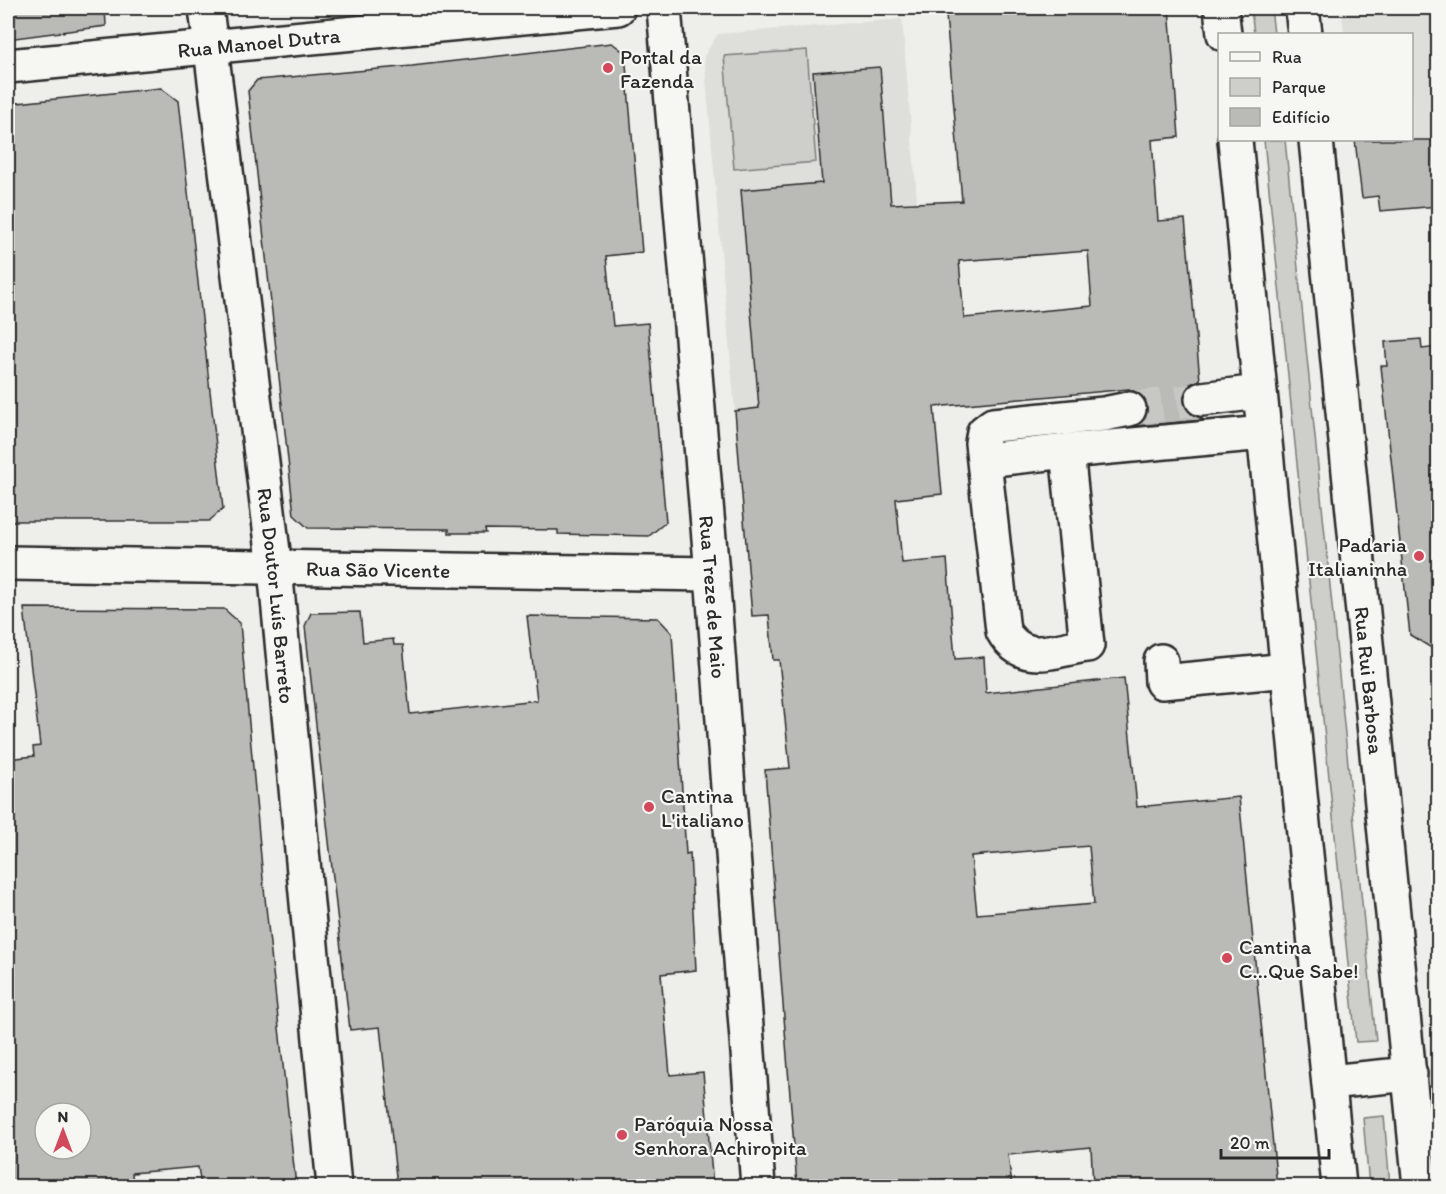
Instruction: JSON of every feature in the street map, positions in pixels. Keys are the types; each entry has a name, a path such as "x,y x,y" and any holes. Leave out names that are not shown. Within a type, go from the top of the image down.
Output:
{"street":[{"name":"Rua Doutor Luís Barreto","path":"206,8 275,568 334,1186"},
{"name":"Rua Manoel Dutra","path":"8,66 618,8"},
{"name":"Rua Treze de Maio","path":"664,8 712,574 758,1186"},
{"path":"1221,8 1224,33"},
{"path":"1302,8 1305,33"},
{"path":"1234,141 1339,1186"},
{"name":"Rua Rui Barbosa","path":"1316,141 1420,1186"},
{"path":"1202,399 1259,392"},
{"path":"1067,450 1087,645 1026,654 1012,646 1004,631 985,460 984,432 993,425 1104,414 1129,409"},
{"path":"985,460 1067,450 1264,433"},
{"name":"Rua São Vicente","path":"8,563 712,574"},
{"path":"1161,662 1162,682 1288,670"},
{"path":"1329,1082 1410,1074"}],"shaded area":[{"path":"1341,8 1438,8 1438,206 1380,211 1378,196 1362,197 1356,141 1413,141 1413,33 1344,33"},
{"path":"902,19 933,392 735,411 704,56 718,34"}],"green space":[{"path":"1251,8 1271,8 1274,33 1254,33"},
{"path":"807,50 816,162 734,169 724,56"},
{"path":"1264,141 1285,141 1376,1041 1356,1042"},
{"path":"1384,1116 1390,1186 1369,1186 1363,1118"}],"building":[{"path":"8,8 105,8 106,26 8,39"},
{"path":"1038,8 1169,8 1179,137 1152,140 1158,221 1185,219 1200,380 1190,384 1183,401 1187,411 1204,420 1136,426 1146,416 1147,405 1143,396 1129,389 934,407 942,494 896,499 902,563 947,559 955,659 984,657 986,693 1124,678 1137,807 1239,797 1277,1186 1093,1186 1091,1147 1008,1155 1012,1186 948,1186 947,1179 873,1186 797,1186 765,770 790,768 779,660 773,660 769,615 752,616 735,411 759,408 741,190 822,183 813,72 880,67 891,204 962,201 946,15","holes":["1088,251 1092,306 964,318 959,261","1089,846 1094,904 977,914 971,856"]},
{"path":"612,43 625,53 642,252 606,256 613,326 648,323 666,522 649,536 558,534 558,530 485,529 486,533 449,533 449,529 308,528 294,515 248,91 257,80 412,66"},
{"path":"161,88 178,101 223,509 209,521 8,521 8,104"},
{"path":"1438,140 1438,206 1380,211 1378,196 1362,198 1355,141"},
{"path":"1421,339 1422,349 1438,347 1438,652 1410,635 1381,366 1387,366 1385,342"},
{"path":"24,608 224,609 240,623 263,879 296,1186 201,1186 198,1167 132,1173 133,1186 13,1186 11,1179 8,1179 8,884 14,884 8,844 8,759 34,756 33,747 40,746"},
{"path":"360,612 363,642 393,639 394,645 403,645 410,714 537,700 527,616 658,618 672,633 686,854 690,853 696,970 661,974 670,1075 703,1072 713,1186 397,1186 380,1027 350,1030 305,626 311,613"}],"tunnel":[{"path":"1129,409 1202,399"}],"place":[{"name":"Portal da Fazenda","path":"608,68"},
{"name":"Padaria Italianinha","path":"1419,556"},
{"name":"Cantina L'italiano","path":"649,807"},
{"name":"Cantina C...Que Sabe!","path":"1227,958"},
{"name":"Paróquia Nossa Senhora Achiropita","path":"622,1135"}]}
